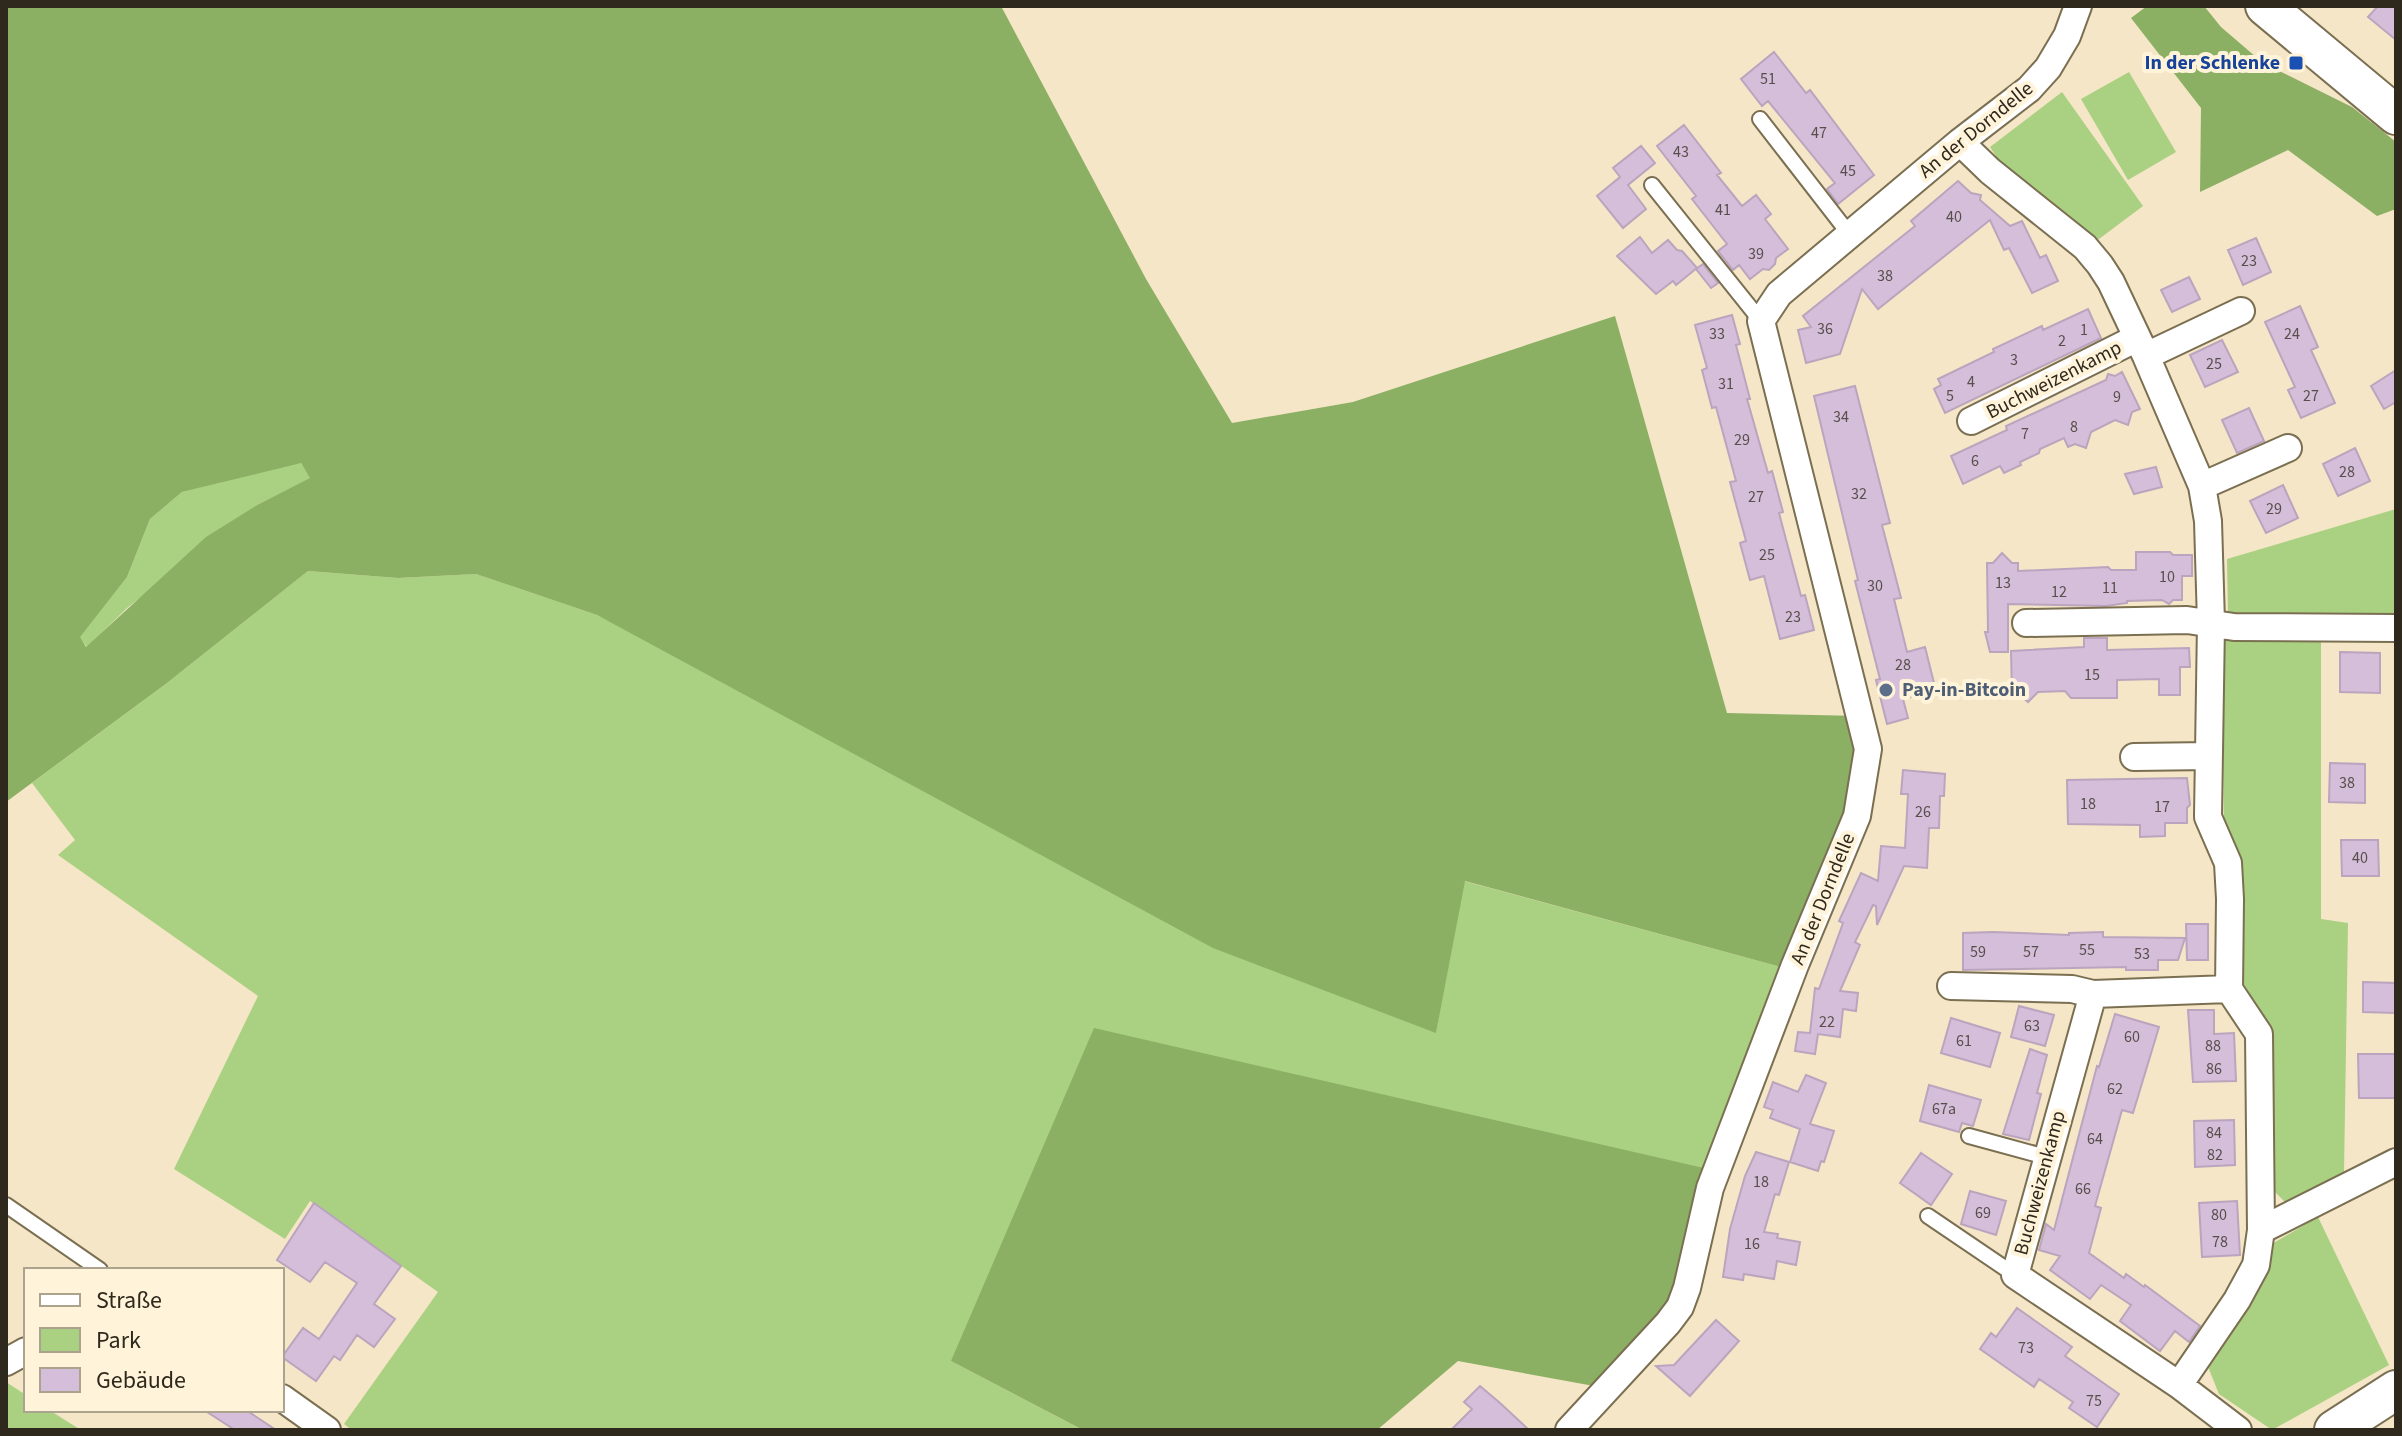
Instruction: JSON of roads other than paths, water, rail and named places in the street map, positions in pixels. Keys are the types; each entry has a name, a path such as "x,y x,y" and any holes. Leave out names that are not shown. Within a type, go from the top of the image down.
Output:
{"street":[{"name":"An der Dorndelle","path":"1569,1430 1680,1307 1710,1188 1796,961 1857,816 1868,749 1761,321 1779,294 1960,142 2029,89 2048,68 2067,36 2078,6"},
{"path":"2265,6 2396,115"},
{"name":"Buchweizenkamp","path":"1960,142 1990,171 2085,247 2111,282 2202,486 2208,521 2211,623 2208,817 2228,863 2229,989"},
{"name":"Buchweizenkamp","path":"1971,421 2142,347 2241,311"},
{"path":"2202,486 2288,448"},
{"path":"2026,623 2187,620 2234,627 2396,628"},
{"path":"2134,757 2209,756"},
{"path":"1951,986 2072,989 2093,994 2229,989 2259,1034 2261,1230 2256,1265 2237,1300 2179,1385"},
{"name":"Buchweizenkamp","path":"2093,994 2015,1275 2179,1385 2238,1430"},
{"path":"2261,1230 2396,1162"},
{"path":"6,1362 24,1352"},
{"path":"2334,1430 2396,1390"},
{"path":"284,1399 327,1430"}],"lane":[{"path":"1760,119 1850,235"},
{"name":"An der Dorndelle","path":"1652,185 1761,321"},
{"path":"1969,1136 2046,1157"},
{"path":"6,1205 97,1268"},
{"path":"1928,1216 2015,1275"}],"place":[{"name":"In der Schlenke","path":"2296,63"},
{"name":"Pay-in-Bitcoin","path":"1886,690"}]}
